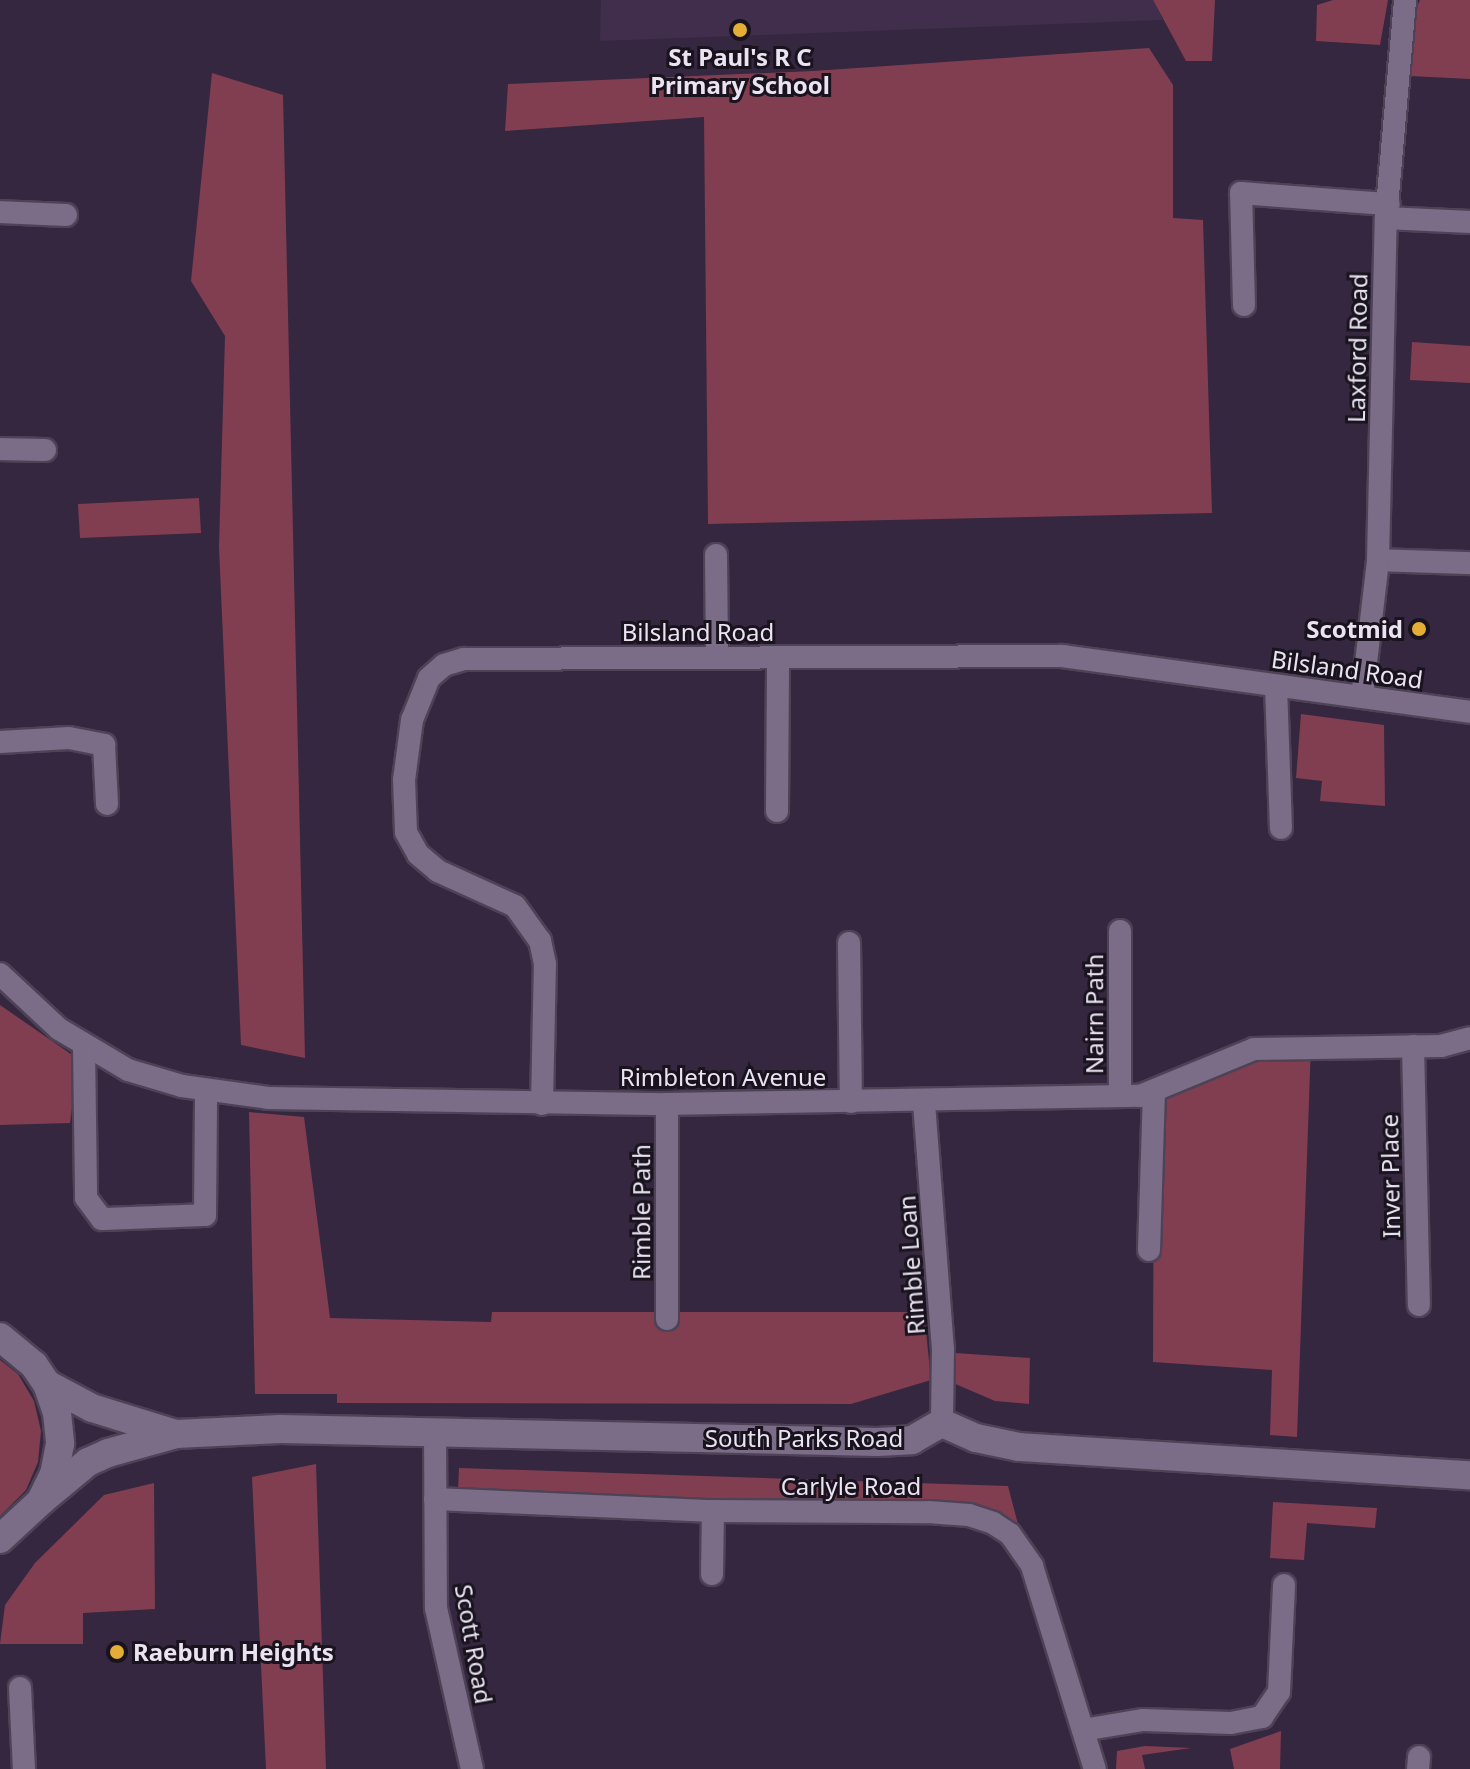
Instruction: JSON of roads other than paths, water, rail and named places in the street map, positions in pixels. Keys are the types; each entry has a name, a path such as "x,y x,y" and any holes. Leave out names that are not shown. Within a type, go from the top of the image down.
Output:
{"street":[{"name":"Laxford Road","path":"1362,697 1378,560 1388,211 1405,0"},
{"path":"1244,305 1241,193 1470,222"},
{"path":"0,212 66,215"},
{"path":"0,449 45,450"},
{"path":"716,555 717,657"},
{"path":"1378,560 1470,563"},
{"name":"Bilsland Road","path":"542,1104 545,964 540,941 515,906 438,871 418,854 406,832 406,747 423,692 444,665 464,659 1062,656 1470,712"},
{"path":"777,811 778,658"},
{"path":"1276,686 1281,828"},
{"path":"0,742 69,738 104,745 107,804"},
{"name":"Nairn Path","path":"1120,931 1120,1096"},
{"path":"849,943 851,1102"},
{"name":"Rimbleton Avenue","path":"0,974 29,1005 84,1047 144,1077 206,1090 268,1098 667,1104 924,1103 1120,1096 1154,1094 1254,1049 1413,1046 1470,1038"},
{"name":"Inver Place","path":"1413,1046 1419,1305"},
{"path":"84,1047 86,1198 102,1219 205,1215 206,1090"},
{"path":"1149,1250 1154,1094"},
{"name":"Rimble Loan","path":"924,1103 943,1335 942,1423"},
{"name":"Rimble Path","path":"667,1104 667,1319"},
{"path":"0,1337 26,1357 47,1384 57,1413 60,1444 41,1501"},
{"name":"South Parks Road","path":"47,1384 92,1408 176,1434"},
{"path":"942,1423 976,1438 1019,1447 1470,1475"},
{"name":"South Parks Road","path":"0,1539 88,1462 176,1434 435,1431 877,1442 912,1440 942,1423"},
{"name":"Scott Road","path":"435,1431 436,1608 472,1769"},
{"name":"Carlyle Road","path":"435,1499 713,1511 969,1515 1002,1528 1032,1566 1095,1769"},
{"path":"712,1574 713,1511"},
{"path":"1083,1730 1143,1720 1231,1723 1262,1717 1279,1692 1284,1585"},
{"path":"20,1688 24,1769"}],"place":[{"name":"St Paul's R C Primary School","path":"740,30"},
{"name":"Scotmid","path":"1419,629"},
{"name":"Raeburn Heights","path":"117,1652"}]}
